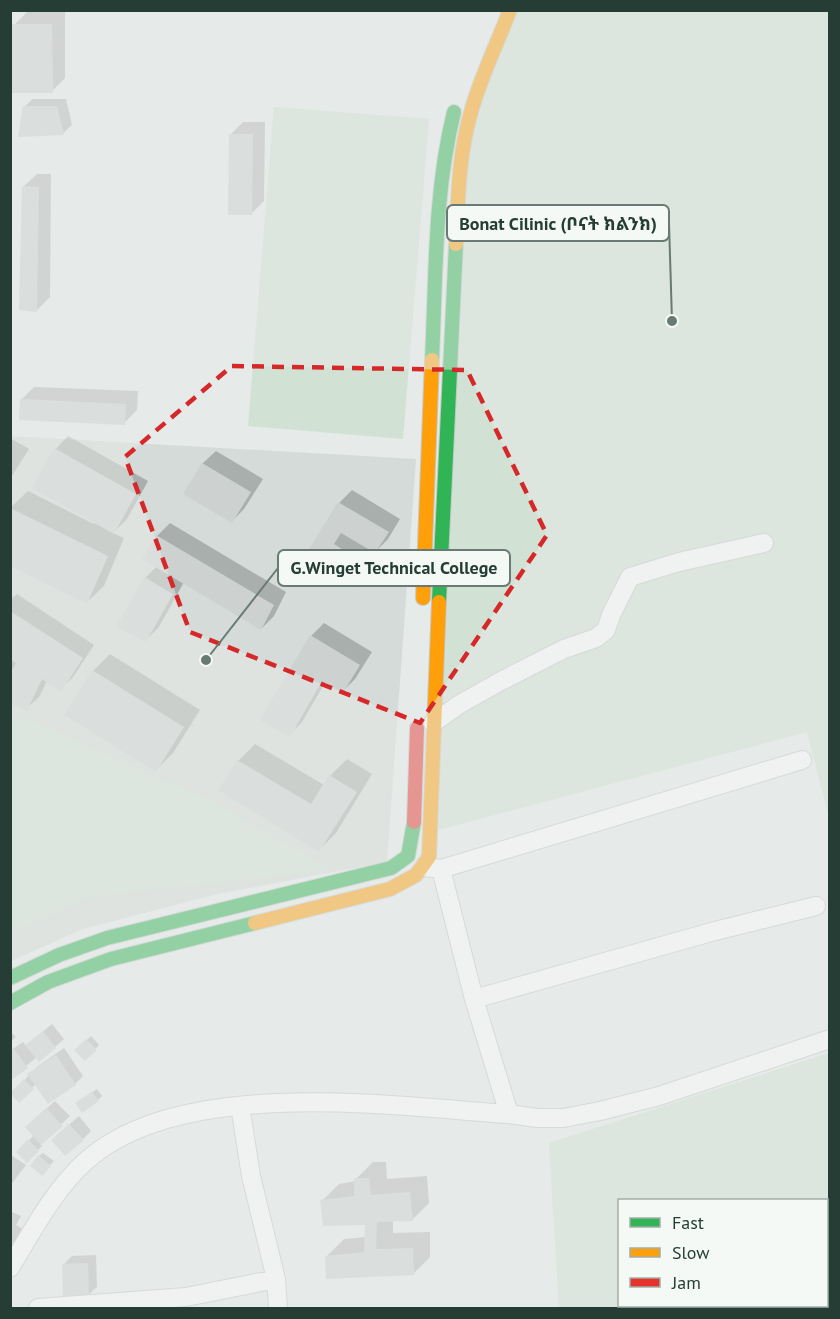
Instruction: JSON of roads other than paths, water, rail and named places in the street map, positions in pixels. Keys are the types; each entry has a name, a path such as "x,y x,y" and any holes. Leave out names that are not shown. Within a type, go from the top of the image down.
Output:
{"main road":[{"path":"10,978 58,955 107,938 390,869 408,856 413,835 425,720 460,170 466,130 474,100 510,10"},
{"path":"422,611 438,225 446,148 458,98"},
{"path":"10,1003 48,982 111,959 390,889 433,868 429,857 431,844 425,720"}],"street":[{"path":"425,720 564,650 596,638 606,630 630,577 679,562 764,543"},
{"path":"509,1114 433,868 802,760"},
{"path":"474,999 816,906"},
{"path":"10,1268 45,1213 70,1178 86,1161 100,1149 119,1138 173,1116 276,1102 333,1103 563,1118 600,1112 659,1096 830,1039"},
{"path":"240,1106 253,1185 276,1280 278,1308"},
{"path":"38,1308 186,1297 276,1280"}],"place":[{"name":"Bonat Cilinic (ቦናት ክልንክ)","path":"672,321"},
{"name":"G.Winget Technical College","path":"206,660"}]}
